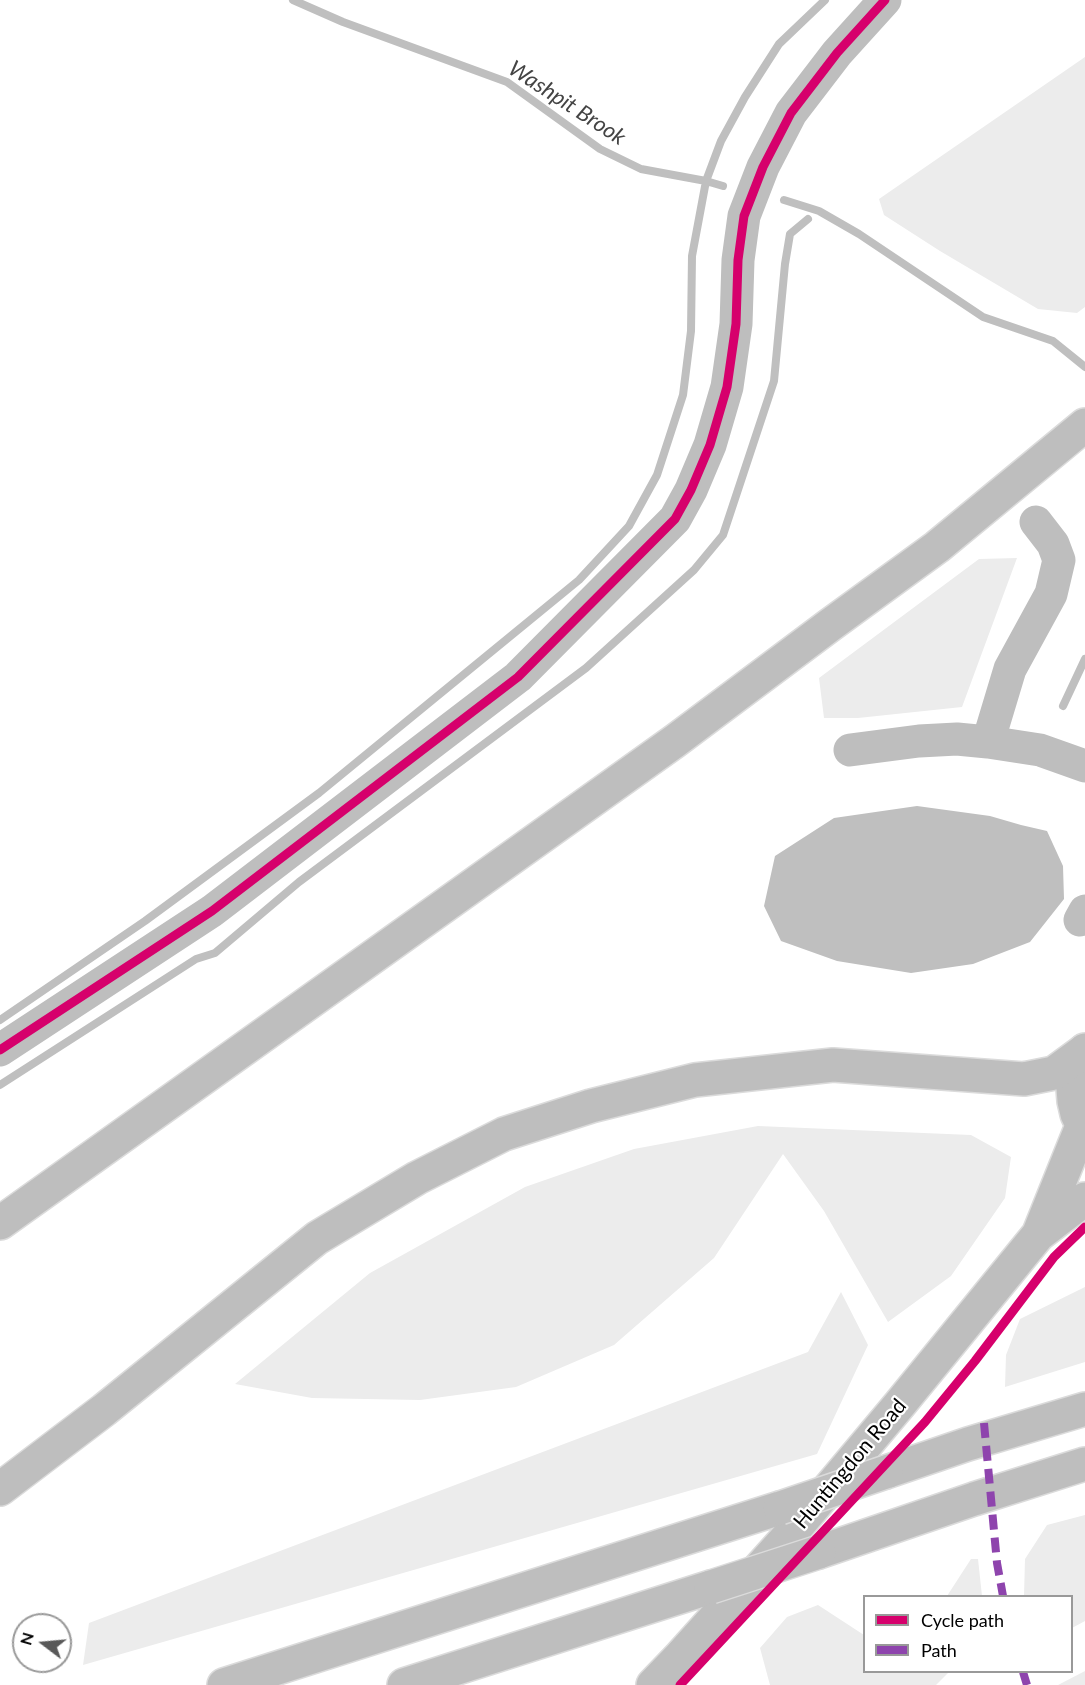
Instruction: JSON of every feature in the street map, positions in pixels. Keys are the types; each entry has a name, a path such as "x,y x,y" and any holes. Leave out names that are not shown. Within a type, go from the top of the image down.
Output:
{"main road":[{"path":"0,1050 212,911 518,677 675,519 691,490 710,445 727,387 736,324 738,260 744,216 763,167 791,113 837,53 885,0"},
{"path":"0,1223 675,741 937,547 1085,425"},
{"path":"988,741 1010,669 1051,594 1059,560 1053,544 1036,522"},
{"path":"850,750 919,741 988,741 1040,750 1085,766"},
{"path":"1083,1128 1074,1101 1073,1088 1078,1063 1085,1051"},
{"path":"0,1489 104,1410 317,1238 417,1178 504,1134 591,1106 695,1080 833,1065 1024,1079 1054,1073 1085,1051"},
{"name":"Huntingdon Road","path":"1038,1235 1083,1128"},
{"name":"Huntingdon Road","path":"653,1685 795,1529 1038,1235 1085,1199"},
{"path":"224,1685 780,1508 968,1444 1085,1409"},
{"path":"404,1685 1085,1464"}],"shaded area":[{"path":"1085,57 1085,307 1077,313 1038,309 884,215 879,199"},
{"path":"1017,558 962,707 858,718 824,718 819,678 979,559"},
{"path":"917,806 990,816 1047,831 1063,866 1064,899 1030,942 973,964 911,973 837,961 781,941 764,906 775,856 834,818"},
{"path":"758,1126 971,1135 1011,1157 1005,1198 951,1276 888,1322 824,1211 783,1154 714,1258 614,1345 516,1387 420,1400 312,1398 235,1384 370,1273 525,1187 634,1149"},
{"path":"1085,1287 1085,1362 1005,1387 1006,1355 1020,1319"},
{"path":"841,1292 868,1345 817,1454 83,1665 89,1623 808,1352"},
{"path":"1085,1515 1085,1621 1073,1627 1073,1595 1024,1595 1025,1559 1047,1525"},
{"path":"971,1559 978,1559 982,1595 948,1595"},
{"path":"818,1605 863,1634 863,1673 948,1673 936,1685 770,1685 760,1648 787,1617"},
{"path":"1085,1671 1085,1685 1058,1685"}],"waterway":[{"name":"Washpit Brook","path":"293,0 343,22 507,82 600,149 641,169 723,186"},
{"path":"0,1020 145,921 319,793 579,580 629,526 657,475 683,395 691,331 692,256 706,181 721,141 745,97 779,44 825,0"},
{"name":"Washpit Brook","path":"784,200 819,211 859,234 983,317 1053,341 1085,367"},
{"path":"0,1085 196,959 215,953 299,882 586,668 694,570 723,535 774,381 790,234 808,219"},
{"path":"1063,706 1085,659"}],"marked path":[{"path":"984,1423 997,1563 1003,1595"},
{"path":"1023,1673 1027,1685"}],"cycle path":[{"path":"0,1050 212,911 518,677 675,519 691,490 710,445 727,387 736,324 738,260 744,216 763,167 791,113 837,53 885,0"},
{"path":"680,1685 925,1422 975,1361 1054,1257 1085,1227"}]}
